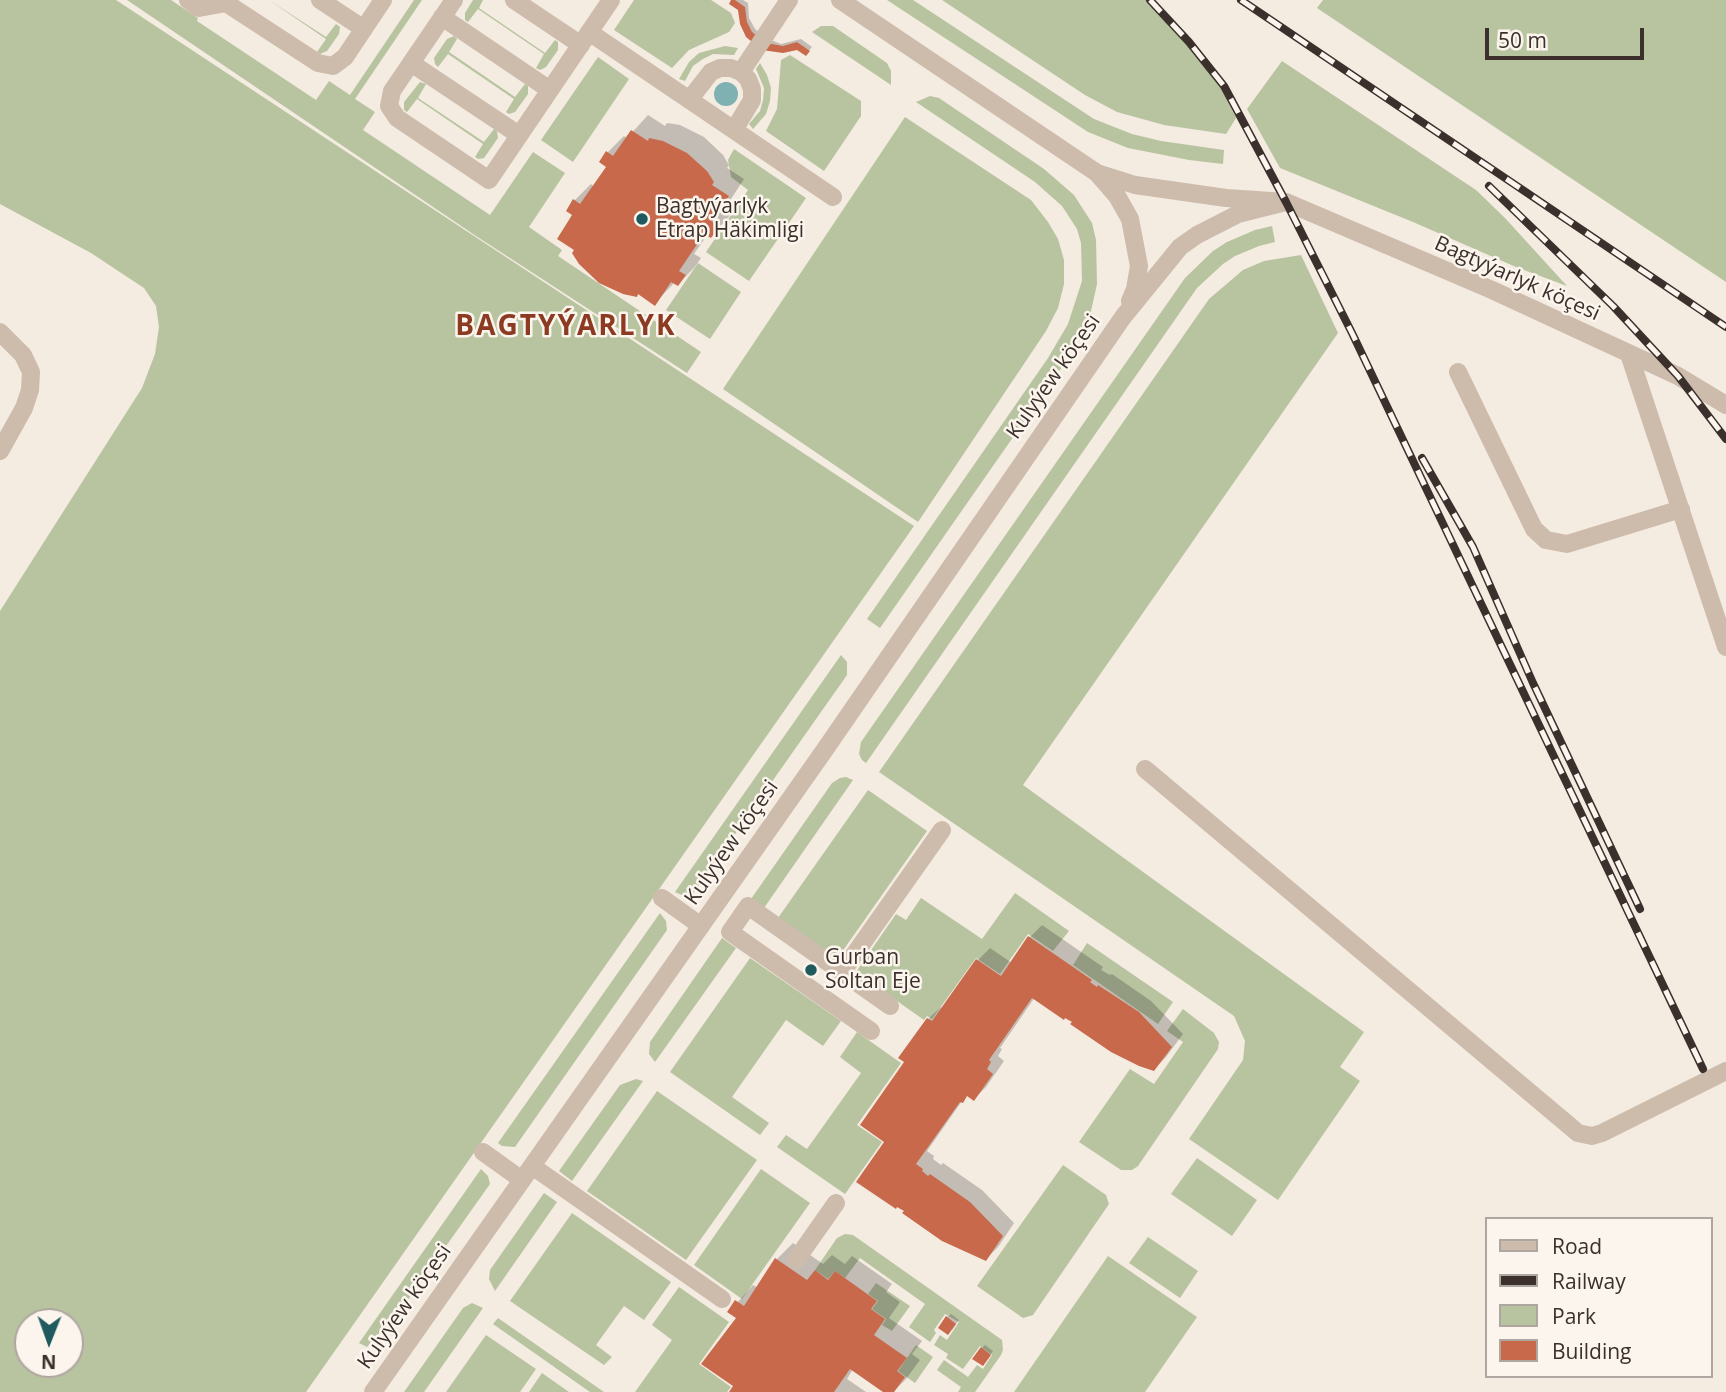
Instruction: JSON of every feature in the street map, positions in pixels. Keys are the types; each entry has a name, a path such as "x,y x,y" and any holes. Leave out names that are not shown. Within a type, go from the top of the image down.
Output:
{"street":[{"path":"188,0 199,8 226,3 325,66 340,63 383,0"},
{"path":"320,0 364,29"},
{"path":"454,0 389,98 392,113 489,180 611,0"},
{"path":"514,0 585,38 689,100 833,197"},
{"path":"741,72 789,0"},
{"path":"840,0 1097,173 1117,196 1130,219 1135,243 1139,266 1135,289 1123,317"},
{"path":"442,17 550,90"},
{"path":"411,63 519,135"},
{"path":"689,100 711,72 720,68 741,72 752,89 752,100 734,130"},
{"name":"Bagtyýarlyk köçesi","path":"1097,173 1135,185 1226,198 1286,202 1492,290 1678,376 1726,405"},
{"path":"1123,317 1180,247 1197,235 1238,214 1286,202"},
{"name":"Kulyýew köçesi","path":"373,1392 701,926 1123,317"},
{"path":"0,332 23,355 31,372 30,390 24,408 0,451"},
{"path":"1629,354 1726,647"},
{"path":"1458,372 1534,529 1546,540 1567,544 1681,509"},
{"path":"1145,769 1578,1133 1592,1136 1602,1133 1726,1070"},
{"path":"842,972 942,830"},
{"path":"662,898 701,926"},
{"path":"716,904 739,920"},
{"path":"872,1031 730,932 748,906 890,1006"},
{"path":"483,1152 527,1173 722,1299"},
{"path":"796,1260 836,1203"}],"green space":[{"path":"0,0 116,0 914,526 306,1392 0,1392 0,611 142,388 155,354 159,327 156,306 144,288 91,253 0,204"},
{"path":"127,0 171,0 198,18 197,21 316,100 329,81 350,95 414,0 422,0 355,99 375,112 363,130 490,215 533,152 565,173 529,227 562,250 558,256 701,352 687,373 476,236"},
{"path":"269,0 326,37 336,24 340,27 339,34 327,51 320,54 317,52 326,39"},
{"path":"473,0 483,0 479,8 545,53 555,40 558,42 558,50 546,67 540,70 536,68 544,54 478,9 468,22 465,20 465,13"},
{"path":"634,0 711,0 731,13 735,23 729,32 689,50 672,68 614,30"},
{"path":"887,0 913,0 1094,119 1132,134 1161,141 1224,150 1223,164 1128,148 1088,132"},
{"path":"942,0 1146,0 1187,44 1221,88 1236,118 1226,134 1164,125 1117,112 1085,95"},
{"path":"1323,0 1726,0 1726,282 1317,8"},
{"path":"821,26 833,26 887,63 891,71 891,85 812,32"},
{"path":"454,36 457,39 449,52 515,97 525,84 528,86 528,94 515,112 506,112 514,99 448,54 438,67 435,64 434,58 447,39"},
{"path":"725,46 738,48 734,55 713,54 703,59 693,66 685,81 679,79 689,62 699,53"},
{"path":"790,55 861,101 861,116 824,171 766,131 777,109 781,60"},
{"path":"598,57 629,79 573,162 541,140"},
{"path":"1282,61 1476,190 1567,286 1280,168 1247,109"},
{"path":"760,63 771,88 770,101 766,114 753,129 749,124 760,111 763,100 764,88 756,69"},
{"path":"420,82 426,84 418,98 484,142 494,129 497,131 498,138 484,158 475,157 483,144 417,99 407,112 404,110 404,102"},
{"path":"930,96 939,98 1044,169 1074,195 1092,223 1096,240 1097,284 1091,311 1062,367 880,628 867,619 1048,358 1068,324 1082,281 1081,243 1077,229 1062,206 1035,182 916,102"},
{"path":"905,117 1031,200 1058,239 1064,260 1064,284 1058,308 1046,331 918,522 723,389"},
{"path":"734,149 806,198 749,281 706,252 748,190 731,177 728,160"},
{"path":"1272,226 1275,242 1235,256 1197,288 866,763 862,760 859,754 861,742 1185,278 1213,251 1227,242"},
{"path":"1301,255 1338,333 1023,785 1364,1032 1340,1067 1360,1081 1278,1200 1189,1139 1243,1060 1245,1041 1234,1016 879,772 1209,299 1243,270 1264,261"},
{"path":"698,263 741,292 710,339 666,310"},
{"path":"841,655 847,662 847,675 693,894 684,896 675,892"},
{"path":"846,777 853,780 764,908 751,899 832,783"},
{"path":"868,790 927,831 837,959 778,918"},
{"path":"1015,893 1069,931 1053,951 1028,934 1000,974 976,958 932,1019 927,1016 924,1020 856,972 896,914 906,920 921,898 982,939"},
{"path":"660,913 666,921 667,930 515,1147 502,1146 498,1143"},
{"path":"722,938 736,948 655,1062 649,1054 650,1042"},
{"path":"1087,943 1173,1002 1158,1024 1073,965"},
{"path":"750,958 841,1021 823,1046 786,1020 732,1097 769,1123 760,1135 670,1072"},
{"path":"1183,1009 1214,1033 1219,1042 1218,1049 1138,1166 1132,1170 1121,1170 1079,1142 1130,1069 1154,1084 1183,1042 1167,1031"},
{"path":"857,1032 901,1063 857,1125 882,1142 845,1194 777,1147 786,1135 807,1149 861,1073 840,1057"},
{"path":"636,1079 643,1081 572,1181 559,1171 620,1085"},
{"path":"657,1091 757,1160 686,1260 587,1191"},
{"path":"1197,1158 1257,1200 1232,1236 1171,1194"},
{"path":"1063,1165 1106,1195 1109,1204 1033,1315 1023,1318 977,1286"},
{"path":"481,1169 488,1176 490,1184 405,1304 367,1347 359,1343"},
{"path":"761,1169 810,1203 742,1299 694,1265"},
{"path":"544,1193 557,1202 495,1291 489,1279 490,1270"},
{"path":"572,1213 671,1282 644,1320 624,1306 596,1345 612,1357 604,1365 510,1301"},
{"path":"845,1234 853,1235 1002,1340 1001,1355 975,1392 958,1392 961,1387 937,1370 944,1360 968,1377 977,1365 983,1369 992,1355 980,1346 963,1369 946,1358 948,1354 934,1345 940,1335 947,1340 959,1322 945,1314 934,1330 936,1333 930,1342 909,1327 925,1304 860,1258 845,1278 835,1271 828,1279 815,1270 837,1238"},
{"path":"1148,1237 1198,1271 1180,1298 1129,1263"},
{"path":"1108,1256 1197,1317 1145,1392 1014,1392"},
{"path":"876,1283 910,1306 892,1331 882,1325 886,1319 872,1309 878,1301 868,1294"},
{"path":"679,1287 729,1322 699,1364 731,1387 727,1392 635,1392 672,1340 652,1325"},
{"path":"472,1303 483,1308 424,1392 404,1392 463,1308"},
{"path":"498,1318 604,1392 590,1392 493,1324"},
{"path":"486,1335 536,1369 520,1392 446,1392"},
{"path":"916,1345 933,1357 915,1383 898,1371"},
{"path":"542,1373 569,1392 529,1392"}],"water":[{"path":"726,82 735,85 738,94 735,103 726,106 717,103 714,94 717,85"}],"building":[{"path":"731,0 745,7 747,22 752,32 766,43 783,46 797,42 810,51 806,56 797,50 783,53 762,50 746,37 738,10 729,4"},
{"name":"Bagtyýarlyk Etrap Häkimligi","path":"631,130 648,141 649,138 663,141 687,153 707,171 714,182 712,185 729,196 712,222 719,227 711,238 704,234 679,271 686,275 678,286 671,282 655,306 638,294 637,297 623,294 599,283 579,264 572,253 574,250 557,239 572,215 566,211 573,199 580,204 606,167 599,162 606,151 613,156"},
{"path":"1028,936 1092,980 1090,982 1097,987 1098,985 1139,1012 1172,1047 1154,1071 1139,1066 1111,1052 1070,1024 1072,1022 1065,1018 1064,1020 1032,998 989,1060 991,1062 987,1069 993,1074 974,1101 967,1096 963,1103 960,1102 916,1164 928,1176 930,1174 970,1202 1003,1236 986,1261 942,1241 902,1213 904,1211 897,1207 896,1209 856,1182 884,1142 860,1125 904,1062 898,1058 927,1018 932,1021 976,959 1001,976"},
{"path":"775,1258 807,1280 815,1270 828,1280 835,1271 877,1301 871,1309 885,1319 874,1335 907,1358 897,1371 905,1377 894,1392 883,1392 850,1369 834,1392 729,1392 733,1386 701,1364 736,1318 727,1312 735,1300 744,1306"},
{"path":"946,1316 956,1324 948,1335 938,1328"},
{"path":"981,1347 991,1355 983,1366 972,1359"}],"railway":[{"path":"1150,0 1189,42 1224,86 1286,202 1352,333 1703,1069"},
{"path":"1241,0 1726,327"},
{"path":"1489,186 1613,306 1678,376 1726,439"},
{"path":"1422,458 1473,547 1533,683 1640,909"}],"place":[{"name":"Bagtyýarlyk Etrap Häkimligi","path":"642,219"},
{"name":"Gurban Soltan Eje","path":"811,970"}],"district":[{"name":"BAGTYÝARLYK","path":"566,327"}]}
